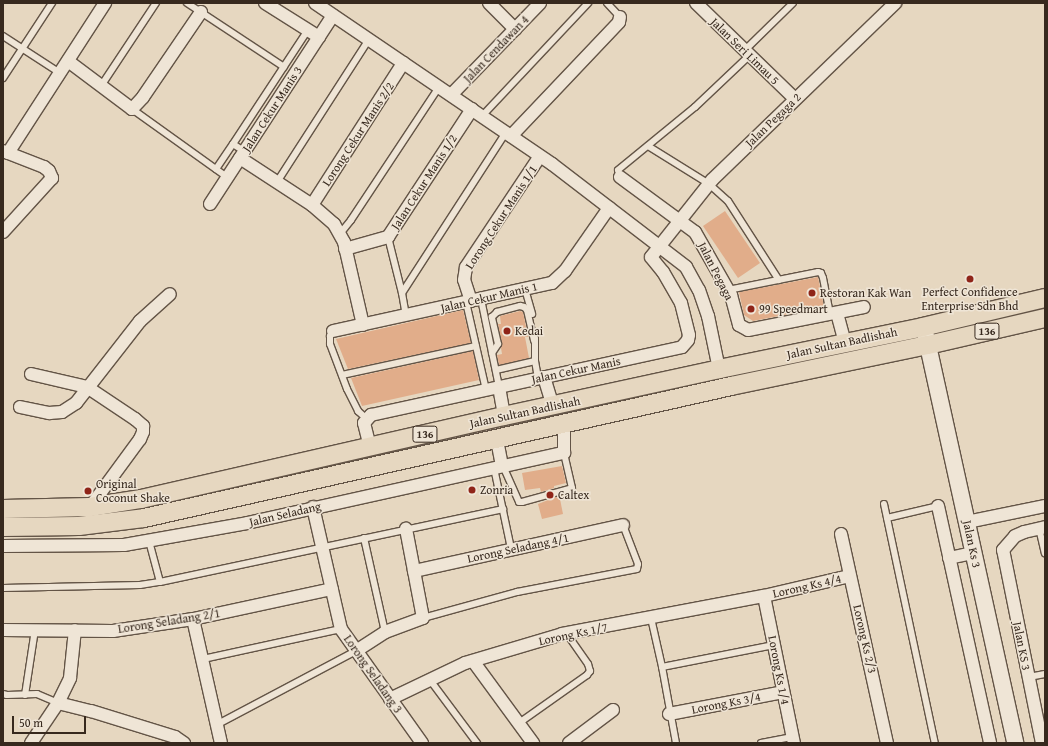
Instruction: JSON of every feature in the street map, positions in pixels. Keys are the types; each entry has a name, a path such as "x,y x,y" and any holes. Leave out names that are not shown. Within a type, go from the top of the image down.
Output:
{"main road":[{"name":"Jalan Sultan Badlishah","path":"3,518 141,499 504,416 845,342 923,327 1045,298"},
{"name":"Jalan Sultan Badlishah","path":"3,518 79,526 144,518 564,425 731,386 928,345 1045,318"}],"street":[{"path":"3,232 52,178 49,171 44,166 6,152 106,3"},
{"path":"265,3 319,37"},
{"path":"316,3 332,10 403,63 540,156 661,246 686,267 699,290 708,316 719,369"},
{"path":"489,3 515,29"},
{"name":"Jalan Cendawan 4","path":"451,95 540,3"},
{"name":"Jalan Seri Limau 5","path":"696,3 795,99"},
{"name":"Jalan Pegaga 2","path":"651,257 709,184 895,3"},
{"name":"Jalan Cekur Manis 3","path":"210,204 319,37 332,10"},
{"path":"68,61 132,109 143,97 201,12"},
{"path":"508,134 620,22 620,17"},
{"name":"Lorong Cekur Manis 2/2","path":"312,205 403,63"},
{"name":"Jalan Cekur Manis 1/2","path":"345,249 388,237 472,109"},
{"path":"242,155 277,182 312,205 334,224 345,249 363,325"},
{"name":"Lorong Cekur Manis 1/1","path":"472,300 464,280 466,266 540,156"},
{"name":"Jalan Pegaga","path":"620,177 695,232 728,290 739,324 748,330 864,307"},
{"name":"Jalan Cekur Manis 1","path":"333,331 552,283 558,279 609,208"},
{"name":"Jalan Cekur Manis","path":"369,417 682,347 688,340 688,325 681,303 663,272 651,257"},
{"path":"20,407 49,413 62,412 76,402 140,321 170,294"},
{"path":"834,314 845,342"},
{"name":"Jalan Ks 3","path":"923,327 1015,743"},
{"path":"31,374 87,387 135,419 142,426 143,432 140,439 90,507"},
{"path":"541,378 553,406"},
{"path":"499,387 504,416"},
{"path":"369,417 364,423 370,447"},
{"path":"564,425 564,453"},
{"path":"497,440 498,467"},
{"name":"Jalan Seladang","path":"3,546 124,545 149,541 246,522 564,453"},
{"path":"938,506 990,743"},
{"path":"967,522 1045,506"},
{"name":"Lorong Seladang 3","path":"313,507 341,629 422,743"},
{"name":"Lorong Seladang 4/1","path":"414,571 623,525"},
{"name":"Jalan KS 3","path":"1042,528 1014,536 1003,550 1042,743"},
{"path":"356,651 384,632 422,618 406,529"},
{"name":"Lorong Ks 2/3","path":"841,534 887,743"},
{"path":"949,558 974,553"},
{"name":"Lorong Ks 4/4","path":"764,596 850,576"},
{"name":"Lorong Seladang 2/1","path":"3,630 112,631 193,619 332,589"},
{"name":"Lorong Ks 1/7","path":"390,699 473,661 566,634 764,596"},
{"name":"Lorong Ks 1/4","path":"764,596 793,740"},
{"path":"193,619 218,724 221,743"},
{"path":"31,743 58,703 70,678 75,630"},
{"path":"473,661 533,743"},
{"name":"Lorong Ks 3/4","path":"669,714 783,692"},
{"path":"58,703 91,711 175,737 184,743"},
{"path":"569,743 613,710"}],"lane":[{"path":"3,78 52,3"},
{"path":"101,86 156,3"},
{"path":"187,3 284,67"},
{"path":"482,116 588,3"},
{"path":"607,3 620,17"},
{"path":"620,177 618,170 695,107 792,3"},
{"path":"216,169 308,30"},
{"path":"3,36 60,73"},
{"path":"277,182 369,39"},
{"path":"339,235 352,220 438,87"},
{"path":"132,109 228,177"},
{"path":"402,293 508,134"},
{"path":"233,144 242,155"},
{"path":"648,146 709,184 728,201 779,280"},
{"path":"388,237 406,315"},
{"path":"728,290 818,272 821,273 834,314"},
{"path":"525,288 537,334 534,341"},
{"path":"472,300 476,346 486,390"},
{"path":"472,300 492,353 499,387"},
{"path":"492,353 498,344 492,317 497,312 520,306 524,307 527,310 534,341 535,361 541,378"},
{"path":"333,331 330,336 330,344 342,375 358,411 369,417"},
{"path":"342,375 476,346"},
{"path":"496,370 535,361"},
{"path":"498,467 520,502 522,502 572,488 564,453"},
{"path":"498,467 503,509 511,549"},
{"path":"884,504 935,743"},
{"path":"887,518 938,506"},
{"path":"3,588 140,585 160,582 503,509"},
{"path":"422,618 517,592 637,569 638,564 623,525"},
{"path":"1042,528 1045,553"},
{"path":"364,538 384,632"},
{"path":"149,541 160,582"},
{"path":"652,618 662,667 669,714 676,743"},
{"path":"203,660 341,629"},
{"path":"25,695 35,630"},
{"path":"519,723 587,675 590,671 588,664 566,634"},
{"path":"662,667 774,645"},
{"path":"218,724 356,651"},
{"path":"1029,677 1045,674"},
{"path":"430,680 477,743"},
{"path":"3,694 37,694 58,703"},
{"path":"761,743 793,740"}],"building":[{"path":"725,211 760,263 738,278 703,226"},
{"path":"818,277 824,307 753,321 744,315 739,292"},
{"path":"463,310 471,343 348,369 336,339"},
{"path":"520,311 523,312 528,337 525,337 529,358 499,365 497,355 502,354 498,324 501,324 500,316"},
{"path":"473,351 479,380 362,406 351,378"},
{"path":"562,466 566,483 554,486 554,488 541,492 540,488 525,490 522,473"},
{"path":"556,497 560,499 563,514 542,519 538,504"}],"place":[{"name":"Perfect Confidence Enterprise Sdn Bhd","path":"970,279"},
{"name":"Restoran Kak Wan","path":"812,293"},
{"name":"99 Speedmart","path":"751,309"},
{"name":"Kedai","path":"507,331"},
{"name":"Zonria","path":"472,490"},
{"name":"Original Coconut Shake","path":"88,491"},
{"name":"Caltex","path":"550,495"}]}
